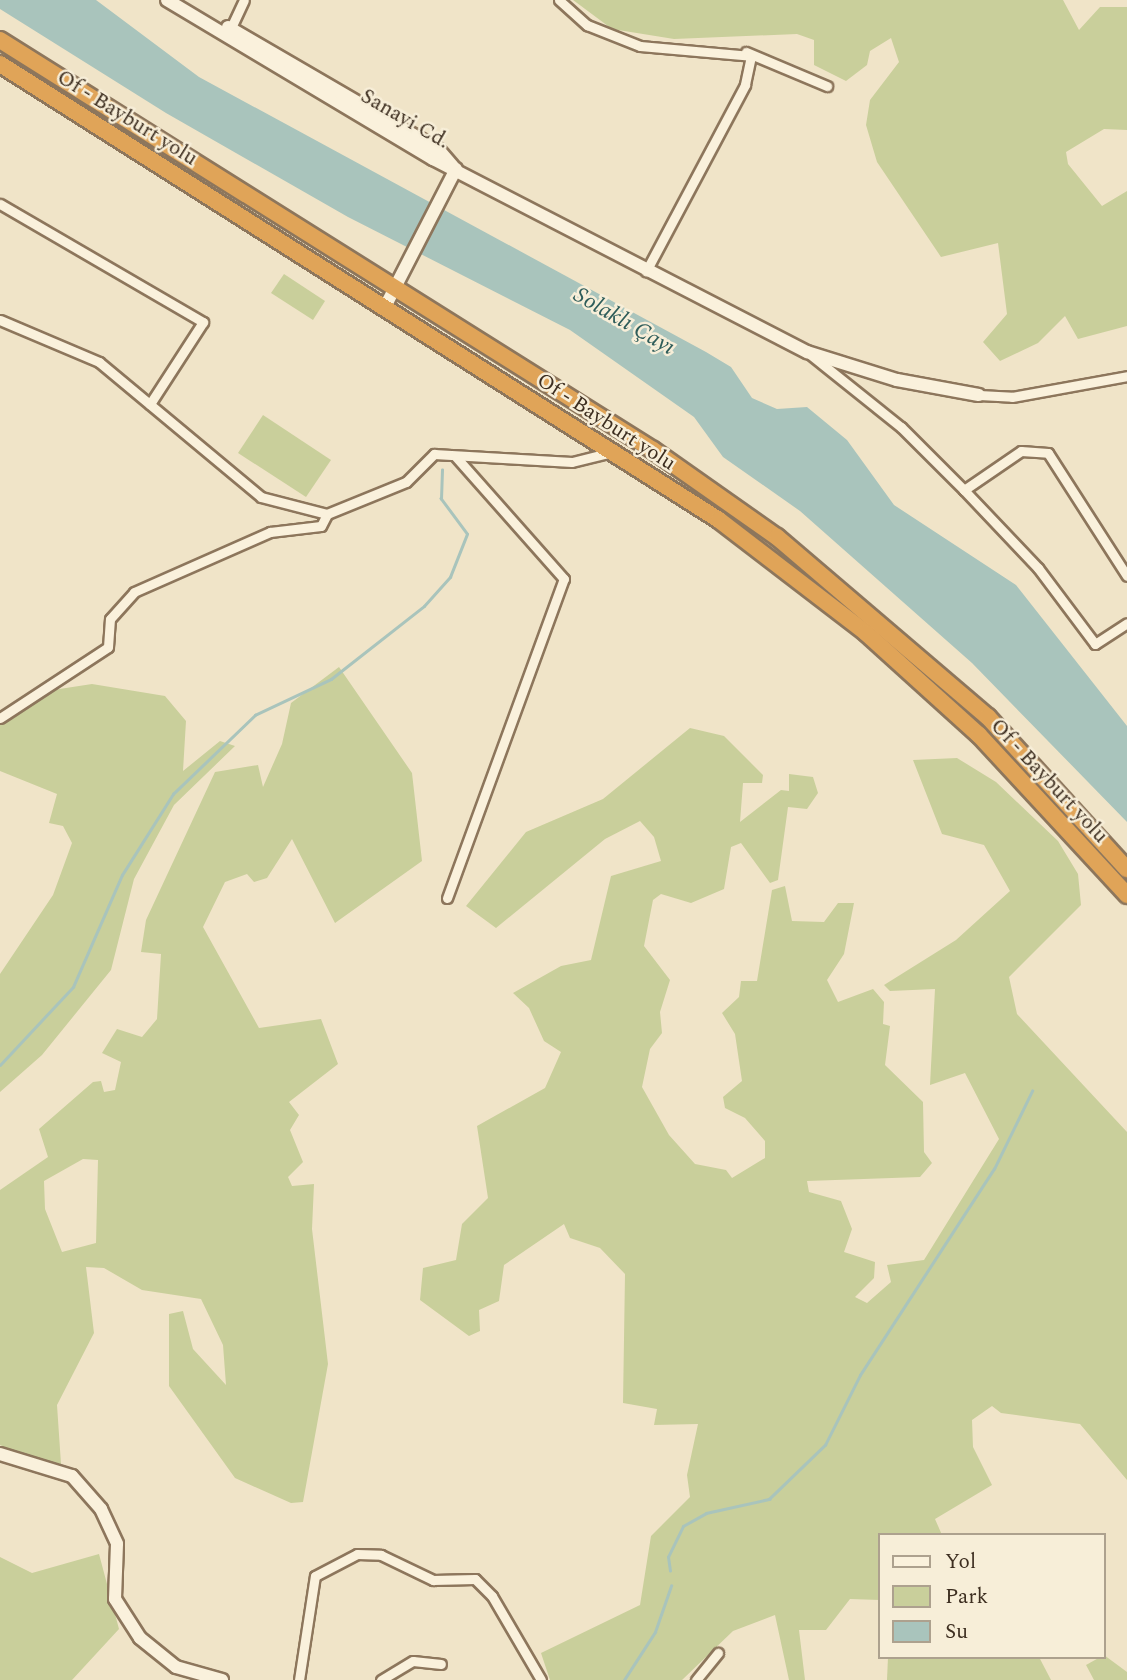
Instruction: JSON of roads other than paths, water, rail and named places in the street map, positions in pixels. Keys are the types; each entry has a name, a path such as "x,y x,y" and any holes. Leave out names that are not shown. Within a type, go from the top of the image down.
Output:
{"highway":[{"name":"Of - Bayburt yolu","path":"0,40 398,283 777,537 988,717 1127,869"},
{"name":"Of - Bayburt yolu","path":"0,64 386,304 719,520 866,633 979,736 1127,895"}],"street":[{"name":"Sanayi Cd.","path":"167,0 438,149 456,169 646,271 807,352 897,380 979,395"},
{"name":"Sanayi Cd.","path":"183,0 229,33"},
{"path":"229,33 244,0"},
{"path":"559,0 587,26 640,46 744,51 827,86"},
{"path":"646,271 745,85 751,66 744,51"},
{"path":"386,304 456,169"},
{"path":"0,204 203,322 150,404"},
{"path":"0,320 99,362 261,497 327,514 386,494 434,454 572,462 613,452"},
{"path":"807,352 901,427 964,490 1038,568 1095,644 1127,623"},
{"path":"979,395 1013,397 1127,376"},
{"path":"964,490 1021,452 1048,453 1127,576"},
{"path":"447,898 564,579 456,457"},
{"path":"0,718 108,647 110,619 134,592 270,531 321,526 327,514"},
{"path":"0,1454 72,1476 101,1509 117,1544 115,1599 140,1638 176,1667 222,1680"},
{"path":"299,1680 315,1576 357,1554 381,1555 433,1580 475,1579 492,1596 541,1680"},
{"path":"696,1680 718,1653"},
{"path":"381,1680 413,1661 441,1664"}],"water":[{"name":"Solaklı Çayı","path":"0,0 96,0 199,77 731,367 752,398 777,409 807,407 847,440 894,505 1016,585 1127,726 1127,822 972,663 800,511 723,457 694,417 570,330 348,217 166,113 0,9"}],"waterway":[{"path":"0,1065 73,987 122,875 173,794 255,715 331,679 424,606 450,577 467,534 441,499 442,470"},
{"path":"670,1571 668,1557 683,1526 706,1513 769,1499 825,1445 860,1375 994,1169 1032,1091"},
{"path":"624,1680 655,1632 671,1586"}]}
